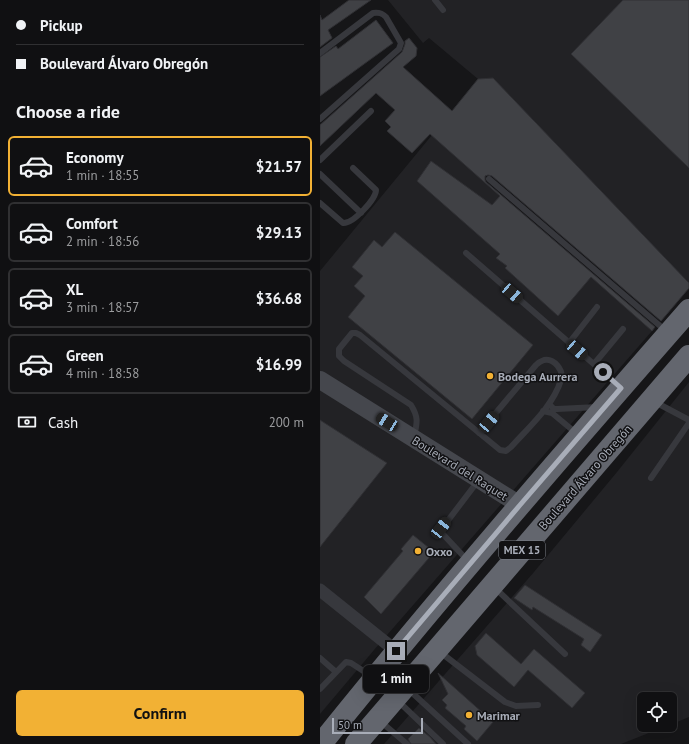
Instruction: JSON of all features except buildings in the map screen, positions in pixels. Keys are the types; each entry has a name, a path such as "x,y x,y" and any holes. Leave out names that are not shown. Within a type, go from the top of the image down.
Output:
{"highway":[{"name":"MEX 15","path":"322,744 396,651 689,310"},
{"name":"Boulevard Álvaro Obregón","path":"356,744 689,356"}],"street":[{"name":"Boulevard del Raquet","path":"320,380 520,505"},
{"path":"320,590 396,651"}],"lane":[{"path":"435,0 443,10"},
{"path":"320,53 373,13 386,17 402,43 399,49 320,120"},
{"path":"320,160 371,111"},
{"path":"320,203 343,223 348,223 361,213 376,193 376,190 353,168"},
{"path":"320,174 361,213"},
{"path":"489,179 668,334"},
{"path":"466,254 621,388"},
{"path":"569,343 597,307"},
{"path":"594,364 623,329"},
{"path":"414,438 416,414 411,405 344,361 339,356 339,349 352,333 360,335 500,450 506,451 511,447 549,404 562,377 562,370 550,360 542,360 536,365 480,433"},
{"path":"652,400 689,420"},
{"path":"549,404 554,409 605,406"},
{"path":"543,411 547,411 556,416 579,437"},
{"path":"650,478 689,423"},
{"path":"471,563 440,531 479,479"},
{"path":"492,585 565,654"},
{"path":"437,650 505,702 516,706 538,705"},
{"path":"320,658 336,672"},
{"path":"320,689 345,663 350,662 375,678"},
{"path":"400,693 443,744"},
{"path":"400,693 468,744"},
{"path":"378,719 407,744"}],"shaded area":[{"path":"388,0 689,0 689,283 493,78 478,79 429,38 423,43"},
{"path":"432,135 652,331 320,714 320,271"},
{"path":"689,382 689,717 677,722 677,692 637,692 637,732 651,732 621,744 384,744 534,572"}],"place":[{"name":"Bodega Aurrera","path":"490,376"},
{"name":"Oxxo","path":"418,551"},
{"name":"Marimar","path":"469,715"}],"route":[{"path":"396,651 621,388 603,372"}]}
